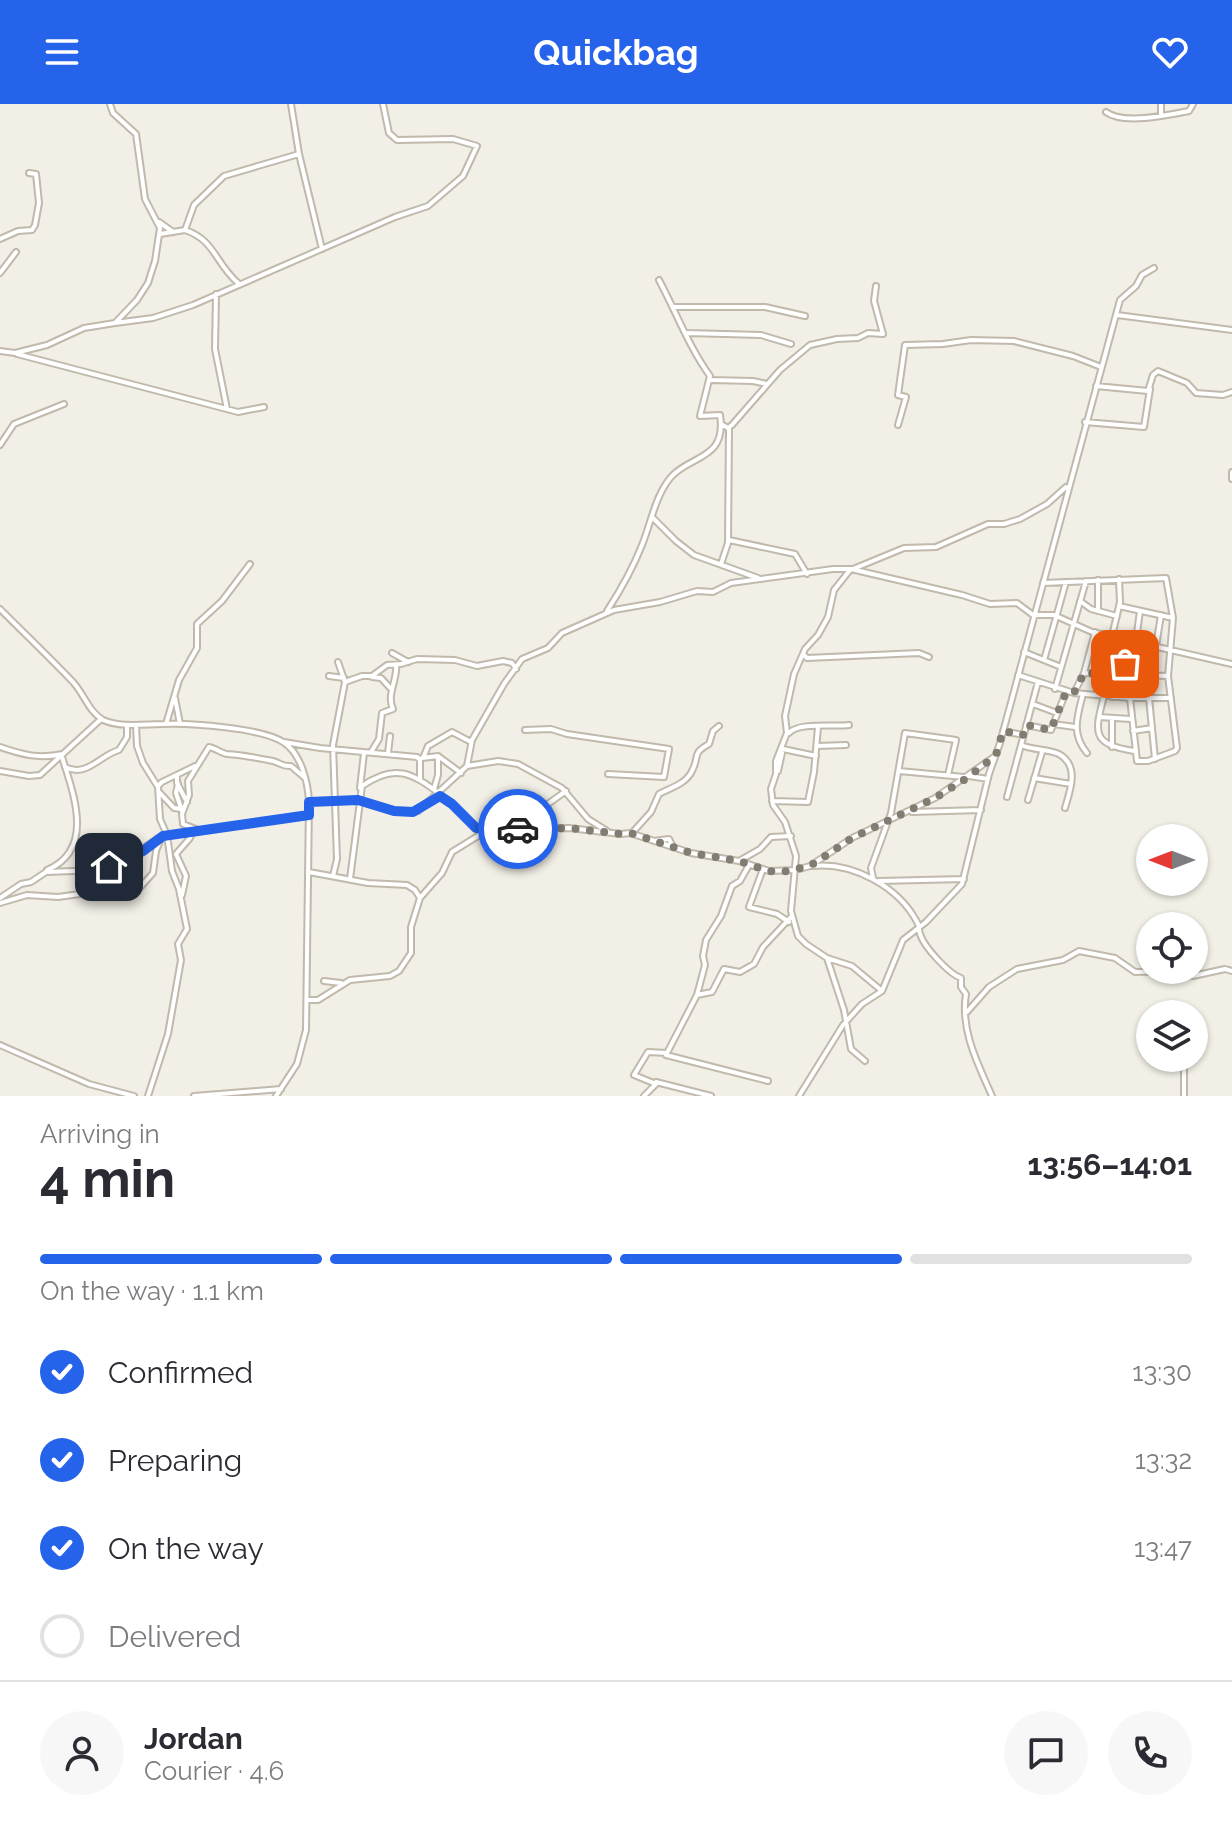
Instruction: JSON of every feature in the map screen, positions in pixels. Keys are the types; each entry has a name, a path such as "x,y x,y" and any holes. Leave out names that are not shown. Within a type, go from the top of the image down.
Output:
{"street":[{"path":"110,104 113,113 136,134 145,199 159,222 173,232"},
{"path":"291,104 299,154 322,249"},
{"path":"15,353 52,343 88,327 162,316 395,217 428,206 463,176 477,148 476,144 453,139 397,140 389,133 383,104"},
{"path":"1161,104 1161,116"},
{"path":"1106,112 1119,118 1161,116 1192,110 1193,104"},
{"path":"185,230 194,205 224,176 299,154"},
{"path":"0,239 18,231 32,230 35,225 38,186 36,174 29,173"},
{"path":"115,323 148,283 160,234 159,222"},
{"path":"160,234 185,230 204,238 223,267 239,283"},
{"path":"0,273 16,252"},
{"path":"799,1096 845,1023 862,1004 882,991 899,946 907,935 957,891 964,879 988,779 1120,300 1135,287 1142,275 1154,268"},
{"path":"659,280 687,333 694,355 711,380"},
{"path":"721,564 729,540 729,428 767,384 810,345 858,338 868,333 883,334 874,301 876,286"},
{"path":"216,294 215,349 227,409"},
{"path":"674,307 765,307 805,316"},
{"path":"1115,317 1121,314 1232,330"},
{"path":"687,333 761,335 791,344"},
{"path":"898,425 906,397 898,395 905,345 971,340 1014,341 1073,356 1101,367"},
{"path":"0,351 243,413 264,407"},
{"path":"1085,422 1144,427 1153,375 1158,371 1187,383 1196,393 1223,395 1232,392"},
{"path":"711,380 767,384"},
{"path":"606,613 637,557 656,504 671,477 696,463 713,448 721,424 720,415 700,416 711,380"},
{"path":"1096,386 1150,389"},
{"path":"0,445 14,424 64,404"},
{"path":"721,424 729,428"},
{"path":"1232,472 1232,479"},
{"path":"309,802 355,800 394,811 413,812 438,795 467,766 471,742 522,659 548,648 562,633 606,613 697,591 713,592 731,583 852,569 904,548 936,547 988,524 1004,524 1020,519 1047,504 1068,485"},
{"path":"652,517 694,555 761,579"},
{"path":"729,540 795,554 807,574"},
{"path":"166,724 183,672 197,648 197,624 222,601 250,564"},
{"path":"852,569 998,606 1017,603 1033,615 1056,615 1095,632 1232,664"},
{"path":"852,569 834,590 828,617 803,654 794,674 786,706 788,731 776,761 776,774 771,785 773,801 791,836 796,870 790,919 803,942 827,958 852,966 882,991"},
{"path":"1043,583 1166,578 1173,618 1168,676 1175,751 1140,762 1135,758 1130,698"},
{"path":"1104,673 1119,606 1119,579"},
{"path":"1098,580 1098,611"},
{"path":"1055,689 1086,581"},
{"path":"1044,660 1066,582"},
{"path":"1080,601 1098,611 1117,616"},
{"path":"1119,606 1173,618"},
{"path":"0,609 74,683 101,719 127,725 209,725 284,742 334,749 421,758 438,756 461,773"},
{"path":"1125,674 1126,655 1140,611"},
{"path":"1156,646 1161,615"},
{"path":"1074,693 1084,673 1095,632"},
{"path":"1146,675 1148,644"},
{"path":"1110,651 1126,655"},
{"path":"1024,652 1061,667"},
{"path":"392,653 408,662"},
{"path":"803,654 807,658 919,653 929,657"},
{"path":"369,676 387,665 417,659 455,660 477,666 503,661 512,663 516,669"},
{"path":"333,876 337,859 334,749 344,680 338,662"},
{"path":"350,879 355,800 367,753 379,739 382,713 393,709 390,702 398,671 396,665"},
{"path":"1084,673 1168,676"},
{"path":"1112,697 1114,674"},
{"path":"1018,675 1066,692 1171,698"},
{"path":"329,676 344,680 362,676 381,678 392,690"},
{"path":"1007,797 1038,682"},
{"path":"1026,725 1049,731 1066,692"},
{"path":"1083,694 1075,727 1079,742 1087,753"},
{"path":"175,695 180,724"},
{"path":"1104,696 1098,734 1105,744 1134,751"},
{"path":"1149,698 1155,759"},
{"path":"1032,704 1057,713"},
{"path":"1099,717 1131,719"},
{"path":"1112,718 1112,747"},
{"path":"0,771 36,776 45,772 101,719"},
{"path":"1053,724 1075,727"},
{"path":"65,767 82,770 119,750 127,737 127,725"},
{"path":"136,725 137,746 143,763 158,790 174,808 182,811"},
{"path":"773,801 774,782 792,728 849,725"},
{"path":"632,833 653,809 659,794 683,783 690,775 696,753 709,744 713,731 719,726"},
{"path":"773,801 808,802 818,727"},
{"path":"1133,731 1152,728"},
{"path":"525,730 553,729 567,734 669,749 664,777 608,774"},
{"path":"1003,731 1023,735"},
{"path":"420,778 421,758 430,744 452,732 471,742"},
{"path":"875,881 871,868 891,813 904,736 916,733 956,740 948,775"},
{"path":"388,753 390,736"},
{"path":"276,1096 297,1064 303,1047 307,1000 309,802 305,778 295,756 284,742"},
{"path":"817,746 846,745"},
{"path":"1021,745 1057,753 1065,760 1072,773 1065,808"},
{"path":"0,747 21,755 64,755"},
{"path":"182,811 187,802 188,781 210,747 224,754 238,753 250,759 291,766 305,778"},
{"path":"783,749 816,756"},
{"path":"1028,800 1042,752"},
{"path":"0,900 21,884 31,882 58,866 73,850 78,813 64,755"},
{"path":"810,866 842,844 909,812 968,777 996,755"},
{"path":"434,789 438,756"},
{"path":"467,766 498,761 518,764 566,791 588,819 609,832"},
{"path":"148,1096 164,1048 179,976 181,960 178,947 187,929 172,871 167,835 161,822 158,790 162,782 197,765"},
{"path":"899,771 988,779"},
{"path":"355,800 362,786 399,773 420,778 473,825 488,830 569,828 632,833 691,853 739,861 763,869 782,872 810,866 840,866 875,881 901,901 939,962 952,975 961,977 969,1042 992,1096"},
{"path":"177,776 187,802"},
{"path":"1034,778 1071,784"},
{"path":"178,784 176,793 183,824 195,830"},
{"path":"544,829 545,806 566,791"},
{"path":"777,811 781,801"},
{"path":"891,813 981,810"},
{"path":"46,872 103,870 143,851 167,835 309,815"},
{"path":"181,901 186,878 176,854 195,830"},
{"path":"324,981 344,983 373,976 390,976 403,967 411,953 412,923 420,898 442,873 449,854 488,830"},
{"path":"739,861 760,849 771,837 791,836"},
{"path":"0,900 27,895 58,897 87,893 118,896 136,892 153,873 160,837"},
{"path":"663,1054 668,1051 697,995 705,965 703,953 707,939 721,916 732,886 740,881 749,865"},
{"path":"763,869 749,907 790,919"},
{"path":"309,872 409,886 420,898"},
{"path":"875,881 964,879"},
{"path":"697,995 712,992 724,969 741,972 754,964 763,947 790,919"},
{"path":"966,1014 989,987 1019,968 1063,960 1079,951 1115,958 1135,972 1174,971 1193,976 1226,969 1232,971"},
{"path":"827,958 844,1010 852,1051 865,1061"},
{"path":"307,1000 318,1000 344,983"},
{"path":"965,998 977,1002"},
{"path":"0,1045 85,1082 134,1096"},
{"path":"711,1096 635,1078 634,1074 649,1052 768,1081"},
{"path":"1184,1072 1184,1096"},
{"path":"644,1096 656,1085 654,1081"},
{"path":"194,1096 281,1089"}],"way so far":[{"path":"518,829 569,828 630,833 691,853 739,861 769,871 782,872 810,866 852,838 909,812 967,778 996,755 1003,731 1023,735 1026,725 1051,730 1066,692 1074,693 1078,689 1084,673 1125,674 1125,664"}],"route":[{"path":"109,867 143,851 163,836 309,815 309,802 358,800 394,811 413,812 440,796 476,828 518,829"}]}
